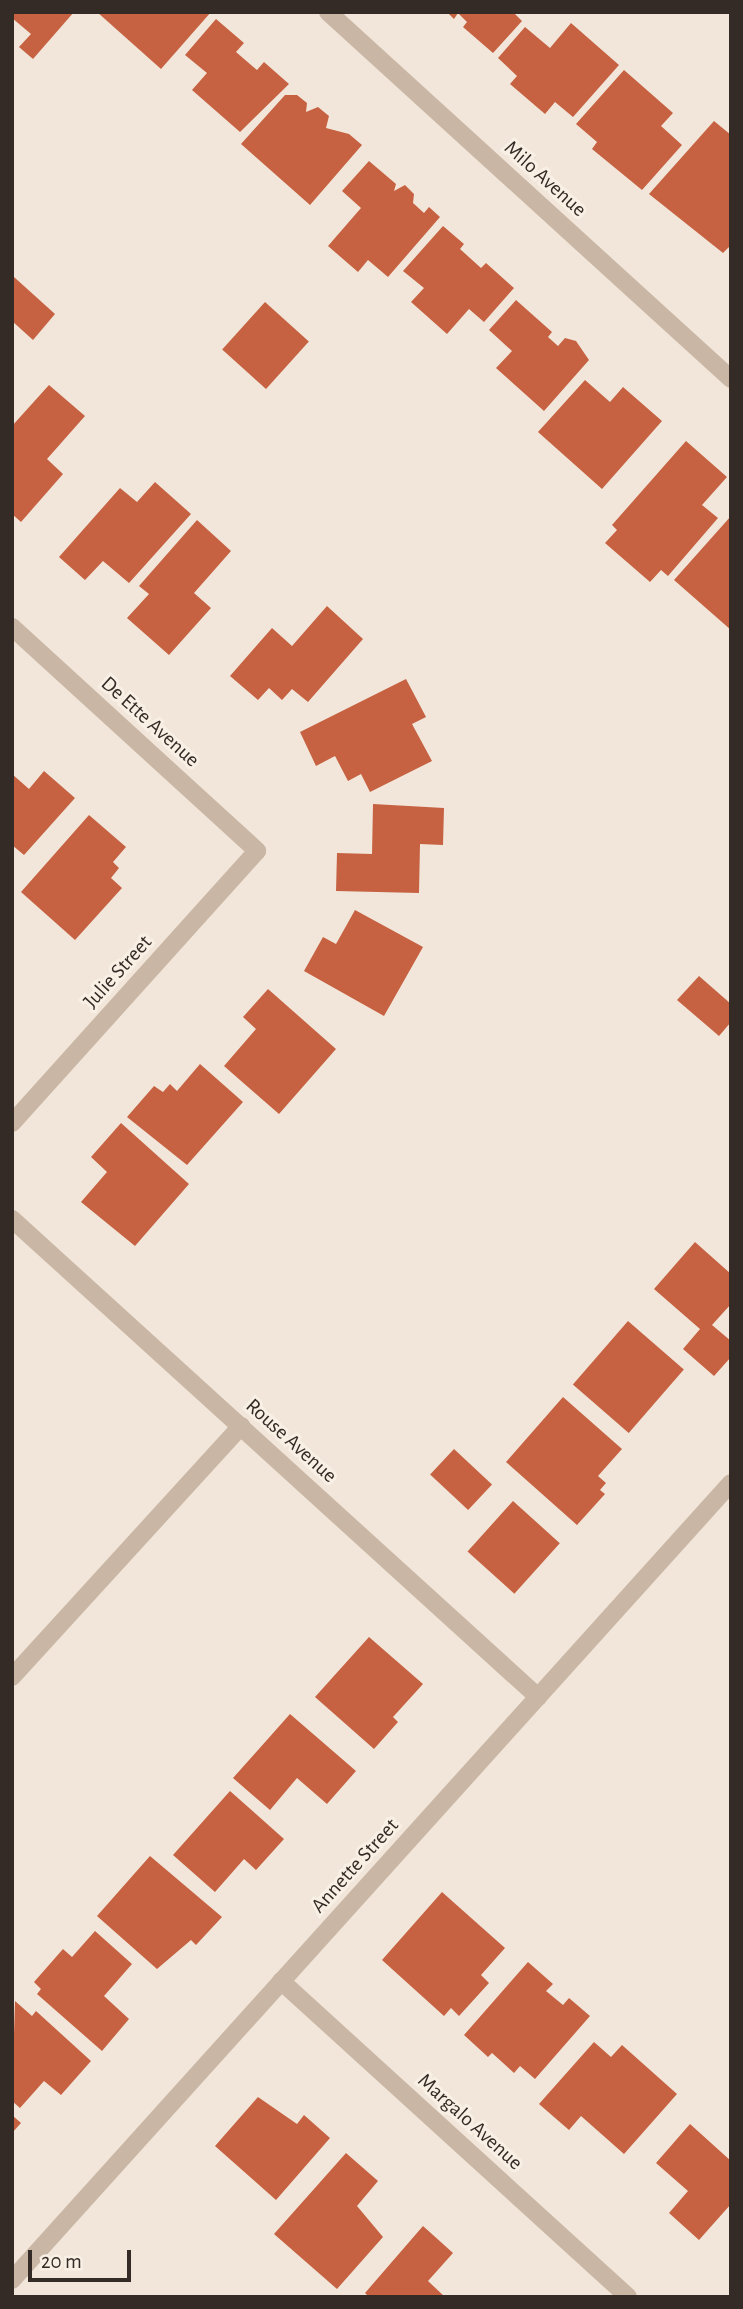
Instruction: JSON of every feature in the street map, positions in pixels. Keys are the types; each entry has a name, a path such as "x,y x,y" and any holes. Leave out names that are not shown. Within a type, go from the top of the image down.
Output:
{"street":[{"name":"Milo Avenue","path":"328,12 731,379"},
{"name":"De Ette Avenue","path":"12,627 257,851"},
{"name":"Julie Street","path":"12,1123 257,851"},
{"name":"Rouse Avenue","path":"12,1219 538,1697"},
{"path":"12,1677 241,1426"},
{"name":"Annette Street","path":"12,2280 731,1483"},
{"name":"Margalo Avenue","path":"281,1981 628,2297"}],"building":[{"path":"15,12 74,12 33,59 19,47 31,34 12,18"},
{"path":"97,12 211,12 161,69"},
{"path":"447,12 513,12 522,21 493,53 463,27 467,22 458,13 454,19"},
{"path":"216,19 244,43 236,52 257,70 264,62 289,84 240,132 192,90 207,73 185,55"},
{"path":"571,23 619,65 573,117 555,102 545,114 510,84 517,76 498,58 525,27 550,48"},
{"path":"624,70 673,113 661,126 682,145 642,190 592,149 597,142 576,124"},
{"path":"285,95 297,95 307,103 306,112 318,107 329,116 326,128 349,134 362,145 310,205 241,144"},
{"path":"714,121 731,135 731,245 723,253 649,194"},
{"path":"369,161 396,184 394,191 405,185 414,194 413,203 424,213 429,207 440,217 388,277 368,260 358,272 328,246 361,208 342,191"},
{"path":"443,226 464,244 460,249 481,268 486,263 514,288 484,322 469,309 447,334 411,302 424,288 403,271"},
{"path":"14,277 55,314 33,340 12,321"},
{"path":"516,300 552,332 548,337 558,346 565,338 576,341 589,360 544,411 496,368 512,351 489,330"},
{"path":"265,302 309,341 266,389 222,350"},
{"path":"585,380 610,402 623,387 662,421 602,489 538,432"},
{"path":"49,385 85,416 47,459 63,474 21,522 12,514 12,426"},
{"path":"686,441 727,477 702,505 718,518 668,576 661,570 650,582 605,543 617,530 612,525"},
{"path":"155,482 191,514 129,583 103,561 85,580 59,557 120,488 137,502"},
{"path":"731,516 731,630 674,580"},
{"path":"197,520 231,551 194,593 211,608 169,655 127,618 149,594 139,586"},
{"path":"327,606 363,639 308,702 292,689 282,700 269,688 258,700 230,676 272,628 292,646"},
{"path":"406,679 426,717 412,724 432,761 370,792 361,774 348,781 335,756 316,766 300,732"},
{"path":"44,771 75,798 24,855 12,845 12,774 29,789"},
{"path":"373,804 444,808 443,845 420,844 419,893 336,891 337,853 372,854"},
{"path":"89,815 126,847 113,862 119,868 111,878 122,888 75,940 21,892"},
{"path":"355,910 423,947 384,1016 304,971 323,937 336,944"},
{"path":"699,976 731,1004 731,1022 719,1036 677,1000"},
{"path":"268,989 336,1049 279,1114 224,1066 256,1029 243,1017"},
{"path":"200,1064 243,1102 187,1165 127,1117 154,1086 163,1092 170,1084 177,1091"},
{"path":"121,1123 189,1184 135,1246 81,1202 107,1172 91,1157"},
{"path":"695,1242 731,1274 731,1304 712,1325 731,1341 731,1357 714,1376 683,1349 700,1329 654,1289"},
{"path":"628,1321 684,1370 629,1433 573,1384"},
{"path":"563,1397 622,1449 598,1476 606,1483 600,1490 605,1494 577,1525 506,1462"},
{"path":"454,1449 492,1484 468,1510 430,1475"},
{"path":"513,1501 560,1543 514,1594 467,1552"},
{"path":"369,1637 423,1684 393,1717 398,1722 374,1749 315,1697"},
{"path":"290,1714 356,1771 327,1804 297,1778 270,1810 233,1778"},
{"path":"230,1791 284,1839 256,1870 244,1859 215,1892 173,1855"},
{"path":"150,1856 222,1917 196,1945 191,1940 157,1969 97,1916"},
{"path":"442,1892 505,1948 481,1975 489,1983 459,2016 451,2008 444,2016 382,1960"},
{"path":"95,1931 132,1964 104,1996 129,2019 102,2051 37,1994 41,1989 34,1982 63,1949 72,1957"},
{"path":"528,1962 553,1984 546,1991 563,2005 569,1998 590,2016 535,2079 520,2066 514,2073 492,2053 488,2057 464,2035"},
{"path":"15,2001 32,2016 36,2011 91,2061 61,2095 44,2081 20,2108 12,2101"},
{"path":"594,2042 611,2057 622,2045 677,2094 624,2154 581,2116 569,2130 539,2104"},
{"path":"258,2097 297,2124 304,2115 330,2138 276,2200 215,2146"},
{"path":"12,2115 21,2123 12,2133"},
{"path":"690,2124 731,2161 731,2204 699,2240 669,2213 688,2191 656,2163"},
{"path":"346,2153 378,2181 357,2206 383,2237 337,2289 274,2234"},
{"path":"423,2226 453,2253 428,2281 445,2297 369,2297 365,2293"}]}
